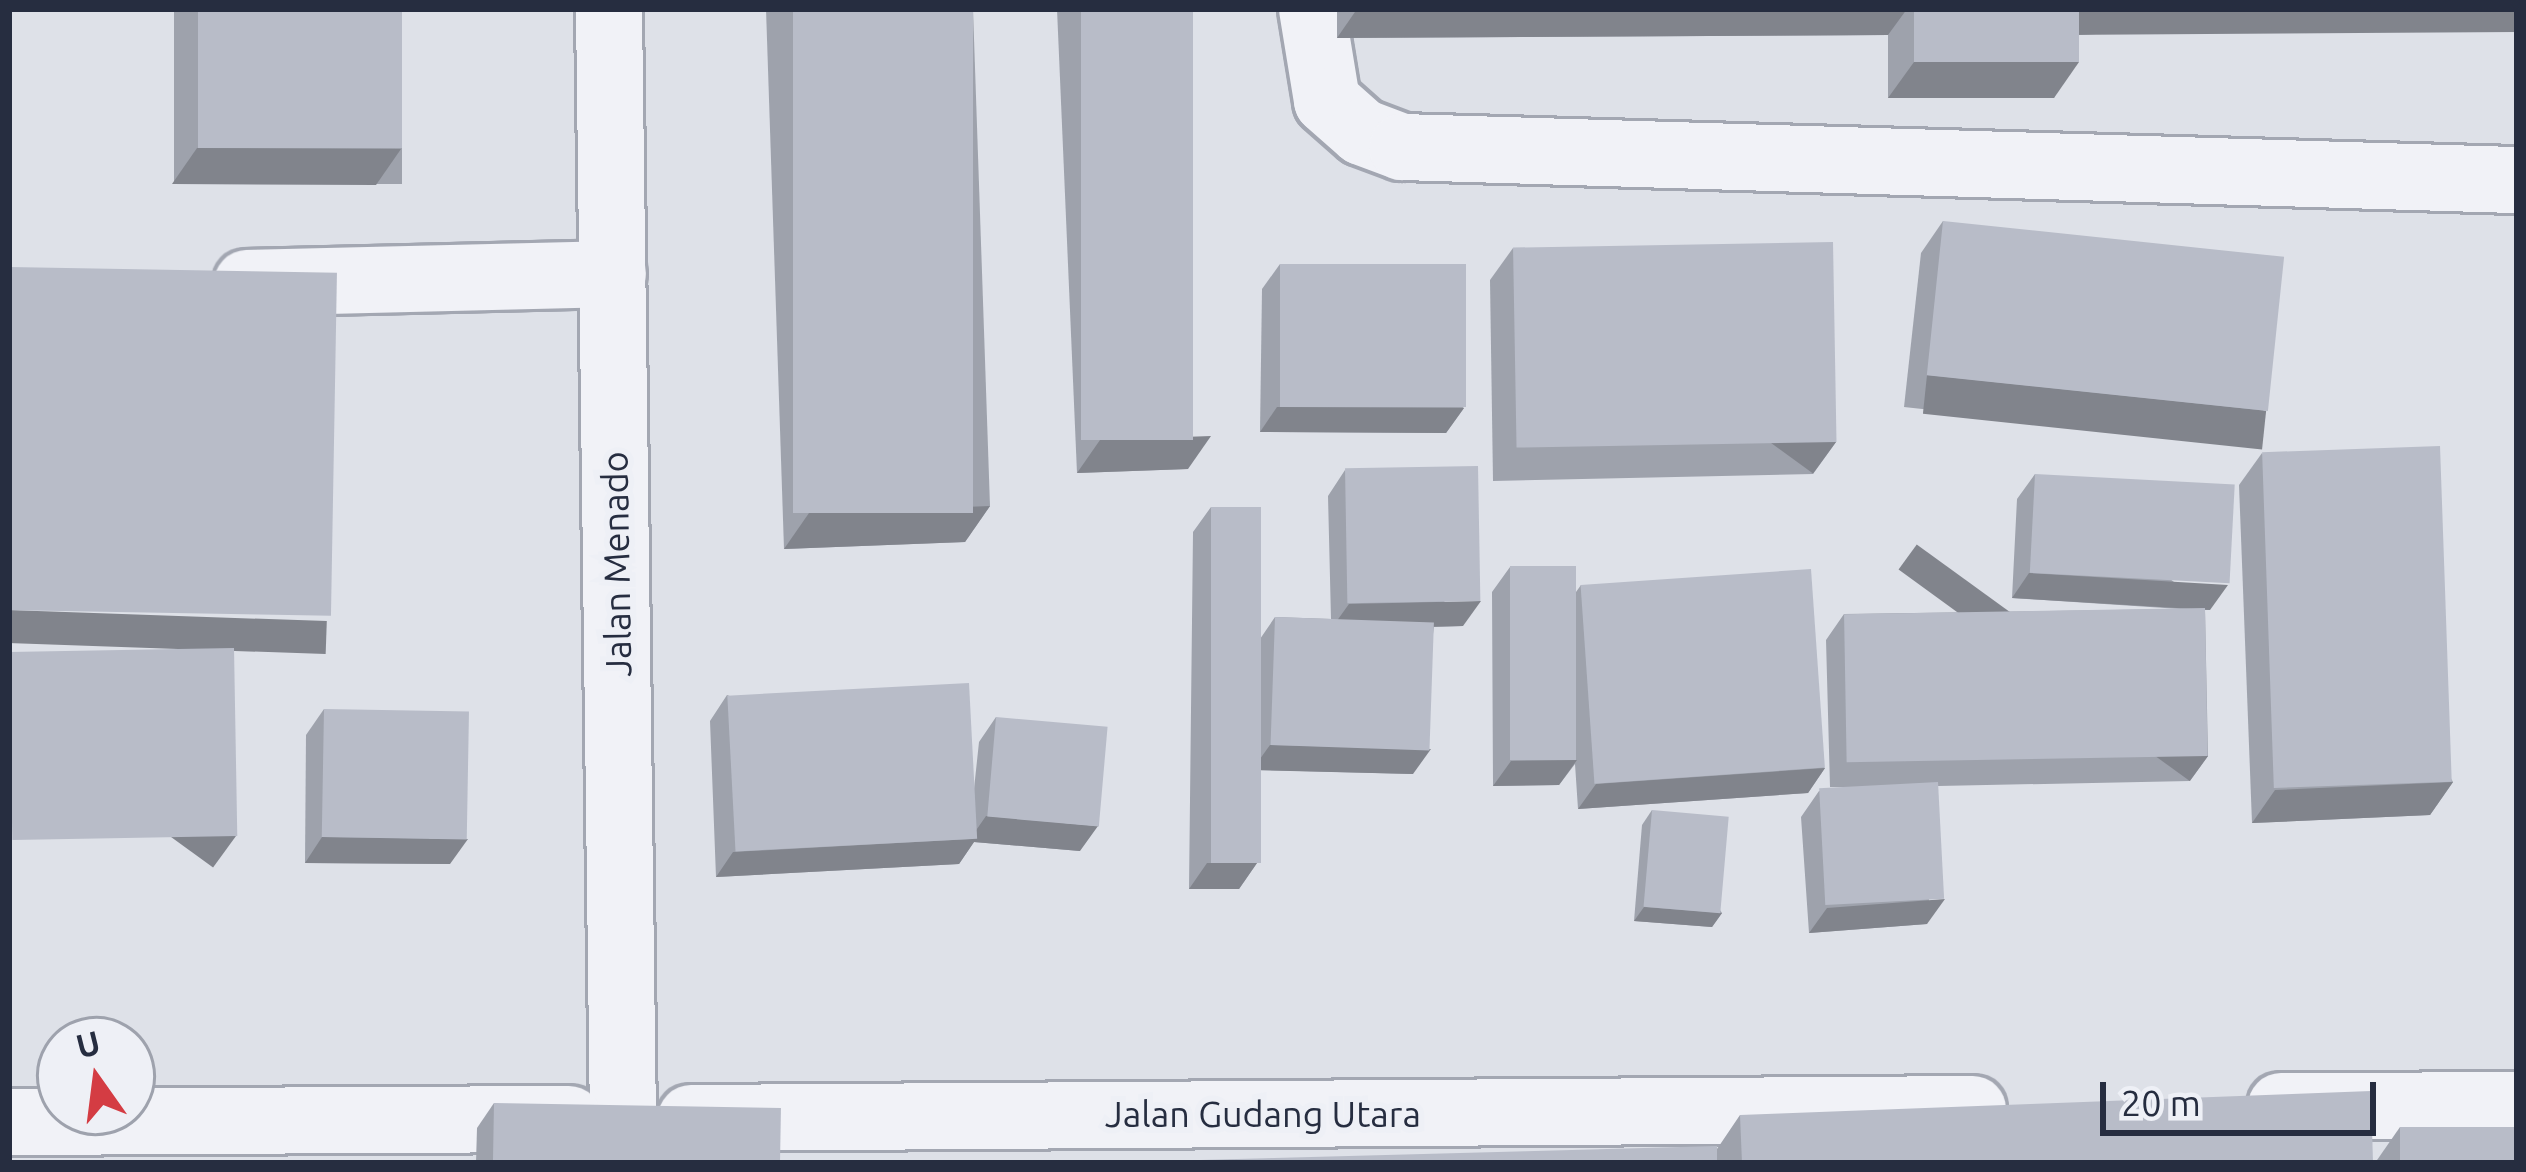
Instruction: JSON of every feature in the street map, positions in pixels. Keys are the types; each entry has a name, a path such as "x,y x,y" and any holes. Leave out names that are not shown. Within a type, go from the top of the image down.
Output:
{"street":[{"name":"Jalan Menado","path":"609,9 622,1118"},
{"path":"1312,9 1327,101 1362,132 1402,147 2517,180"},
{"path":"174,284 613,274"},
{"path":"2229,1107 2517,1105"},
{"name":"Jalan Gudang Utara","path":"9,1122 2037,1108"}],"building":[{"path":"198,9 402,9 402,148 198,148"},
{"path":"793,9 973,9 973,513 793,513"},
{"path":"1081,9 1193,9 1193,440 1081,440"},
{"path":"1914,9 2079,9 2079,62 1914,62"},
{"path":"1943,221 2284,257 2268,411 1927,375"},
{"path":"1833,242 1836,442 1517,448 1513,248"},
{"path":"1280,264 1466,264 1466,407 1280,407"},
{"path":"9,267 337,273 331,616 9,610"},
{"path":"2440,446 2452,782 2274,788 2262,452"},
{"path":"1478,466 1480,601 1347,603 1345,468"},
{"path":"2035,474 2235,484 2230,583 2030,573"},
{"path":"1211,507 1261,507 1261,863 1211,863"},
{"path":"1510,566 1576,566 1576,760 1510,760"},
{"path":"1811,569 1825,768 1594,784 1581,585"},
{"path":"2205,608 2208,756 1847,762 1844,614"},
{"path":"1275,617 1434,623 1429,750 1271,745"},
{"path":"234,648 237,836 12,840 9,652"},
{"path":"969,683 977,839 735,851 727,696"},
{"path":"324,709 469,712 467,840 322,837"},
{"path":"996,717 1108,727 1099,826 987,817"},
{"path":"1938,782 1944,899 1825,905 1819,788"},
{"path":"1652,810 1729,817 1720,913 1644,907"},
{"path":"2371,1091 2373,1163 1742,1163 1740,1115"},
{"path":"494,1103 781,1108 780,1163 493,1163"},
{"path":"2400,1127 2517,1127 2517,1163 2400,1163"},
{"path":"1717,1146 1717,1163 1088,1163"}]}
